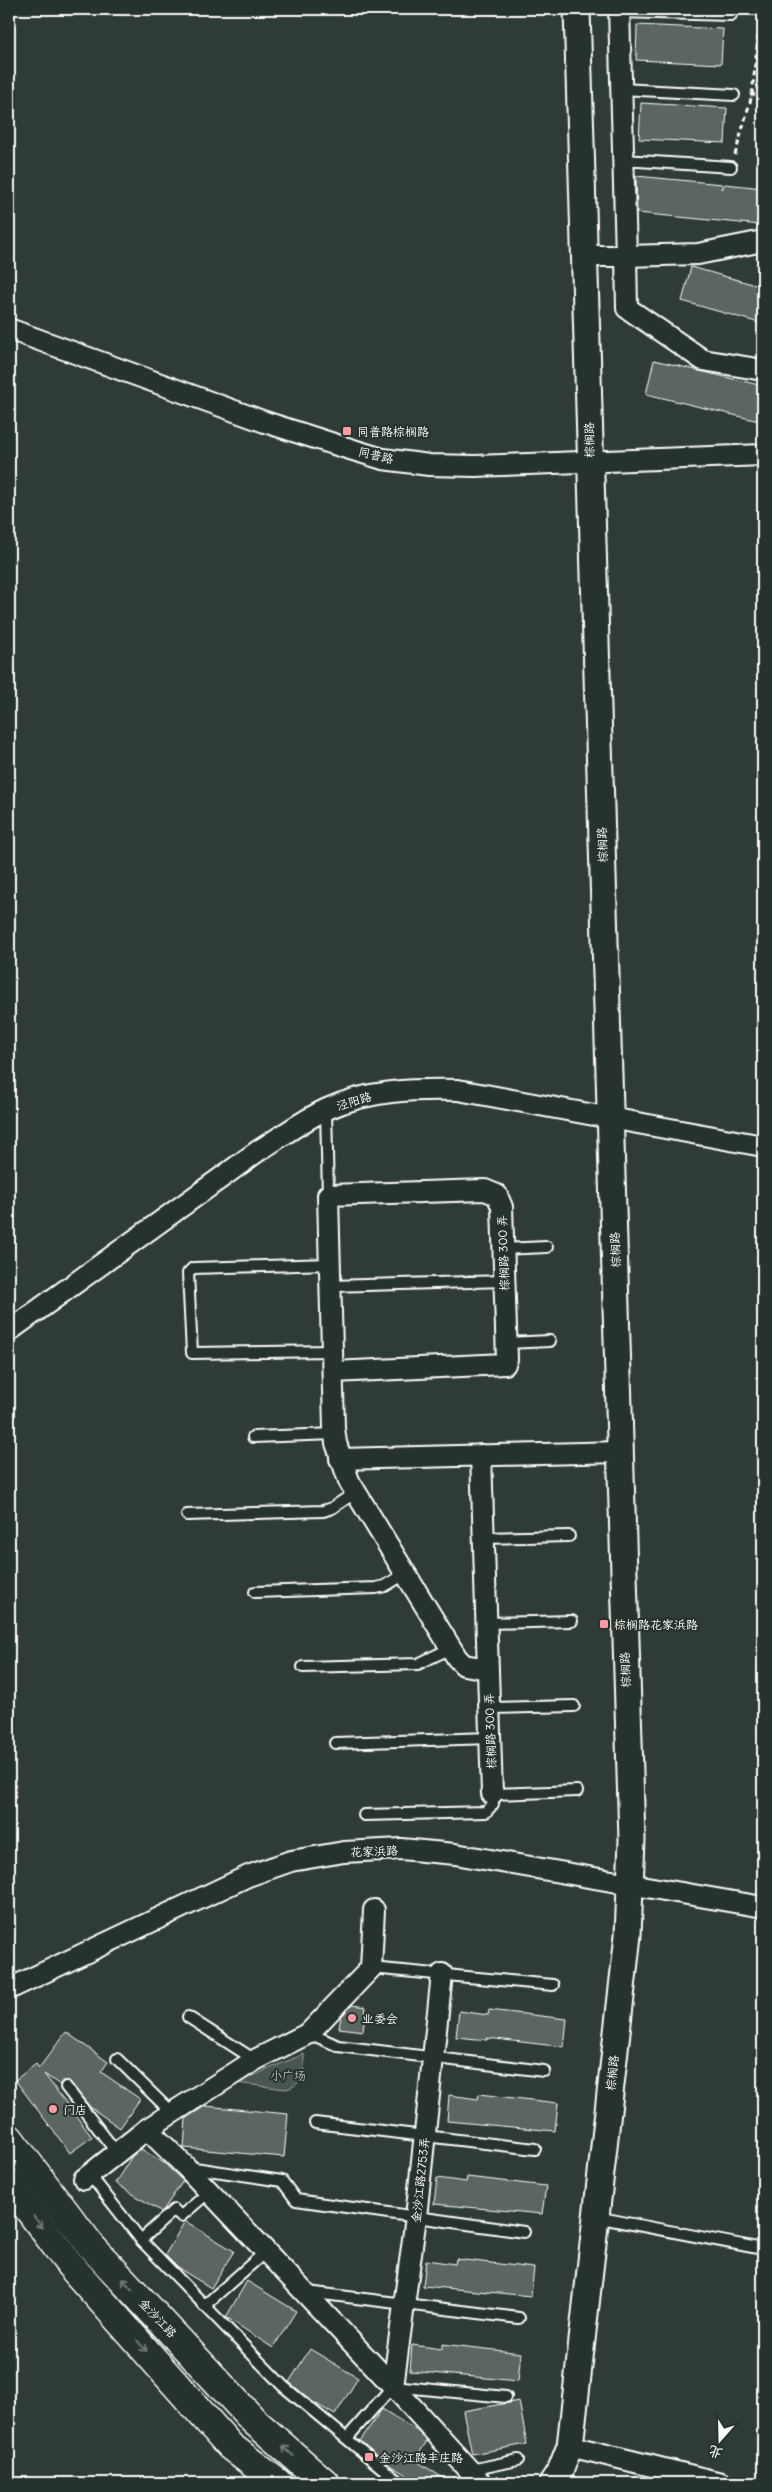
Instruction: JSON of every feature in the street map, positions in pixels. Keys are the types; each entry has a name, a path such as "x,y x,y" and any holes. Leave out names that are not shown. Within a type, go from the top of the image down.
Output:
{"main road":[{"name":"金沙江路","path":"9,2138 91,2246 254,2421 325,2483"},
{"path":"9,2183 70,2265 224,2439 278,2483"}],"street":[{"name":"棕榈路","path":"552,2483 570,2446 628,1935 632,1826 624,1636 621,1452 589,462 577,9"},
{"path":"619,11 627,308 703,360 763,370"},
{"path":"584,256 698,254 763,241"},
{"name":"同普路","path":"9,329 265,422 383,459 429,465 475,466 763,456"},
{"name":"泾阳路","path":"9,1331 258,1152 326,1110 381,1092 417,1089 458,1090 763,1146"},
{"name":"棕榈路 300 弄","path":"328,1196 486,1190 497,1195 502,1207 507,1343 507,1359 505,1364 500,1366 333,1372"},
{"path":"328,1196 335,1434 340,1459 356,1492 451,1648 464,1666 488,1669"},
{"path":"340,1459 621,1452"},
{"name":"棕榈路 300 弄","path":"481,1455 492,1794"},
{"name":"花家浜路","path":"9,1989 248,1876 316,1856 373,1850 428,1850 763,1907"},
{"path":"87,2177 171,2112 255,2060 309,2033 371,1968 374,1910"},
{"name":"金沙江路2753弄","path":"394,2386 416,2217 442,1974"},
{"path":"147,2129 186,2167 394,2386 476,2477"},
{"path":"570,2446 720,2483"}],"lane":[{"path":"619,11 730,15"},
{"path":"621,89 734,95"},
{"path":"624,160 731,167"},
{"path":"326,1110 328,1196"},
{"path":"504,1248 547,1247"},
{"path":"330,1264 190,1270 190,1350 196,1355 332,1351"},
{"path":"331,1286 505,1281"},
{"path":"507,1343 550,1341"},
{"path":"253,1437 335,1434"},
{"path":"187,1515 323,1511 332,1508 356,1492"},
{"path":"484,1538 570,1536"},
{"path":"254,1592 376,1588 385,1586 405,1574"},
{"path":"487,1624 572,1621"},
{"path":"303,1667 418,1664 451,1648"},
{"path":"490,1708 574,1706"},
{"path":"336,1743 491,1738"},
{"path":"364,1815 486,1812 493,1804 492,1794 577,1791"},
{"path":"371,1968 553,1985"},
{"path":"188,2017 255,2060"},
{"path":"309,2033 338,2046 544,2071"},
{"path":"117,2059 171,2112"},
{"path":"66,2087 117,2153"},
{"path":"315,2123 535,2149"},
{"path":"186,2167 282,2181 296,2200 524,2232"},
{"path":"87,2177 141,2240 283,2386 400,2483"},
{"path":"141,2240 174,2210 180,2216 209,2192"},
{"path":"596,2217 763,2249"},
{"path":"204,2306 265,2252"},
{"path":"302,2291 519,2318"},
{"path":"347,2438 394,2386 506,2397"},
{"path":"476,2477 518,2460"}],"path":[{"path":"731,167 752,95 761,9"}],"green space":[{"name":"小广场","path":"304,2054 302,2076 292,2087 286,2089 236,2083"}],"building":[{"path":"637,25 723,29 721,64 636,60"},
{"path":"641,103 727,108 725,143 639,139"},
{"path":"636,176 722,184 722,189 725,184 763,188 761,225 637,213"},
{"path":"691,267 763,287 763,324 682,301"},
{"path":"654,360 763,386 763,422 646,394"},
{"name":"业委会","path":"352,2005 366,2007 363,2031 339,2028 341,2017"},
{"path":"489,2010 567,2019 564,2047 487,2038 487,2040 456,2037 459,2011 488,2015"},
{"path":"66,2032 108,2062 101,2072 140,2099 120,2128 90,2107 69,2081 62,2081 60,2085 44,2074 92,2137 70,2153 15,2080 36,2064 39,2068"},
{"path":"479,2094 558,2103 555,2131 447,2121 449,2095 478,2099"},
{"path":"205,2106 288,2114 284,2157 184,2148 186,2118"},
{"path":"141,2149 164,2163 183,2181 162,2212 115,2183 132,2156"},
{"path":"467,2177 546,2186 542,2214 434,2204 437,2178 466,2182"},
{"path":"185,2221 234,2251 211,2288 178,2268 165,2255"},
{"path":"456,2259 534,2268 531,2296 423,2286 426,2260 455,2264"},
{"path":"247,2281 296,2311 273,2348 226,2317"},
{"path":"442,2344 521,2353 518,2381 410,2371 412,2345 442,2349"},
{"path":"310,2349 358,2378 335,2415 313,2402 289,2382"},
{"path":"519,2401 527,2444 472,2454 463,2411"},
{"path":"382,2409 417,2431 427,2441 415,2460 451,2483 420,2483 386,2463 360,2441"}],"place":[{"name":"同普路棕榈路","path":"347,431"},
{"name":"棕榈路花家浜路","path":"604,1624"},
{"name":"业委会","path":"352,2018"},
{"name":"门店","path":"53,2109"},
{"name":"金沙江路丰庄路","path":"369,2457"}]}
